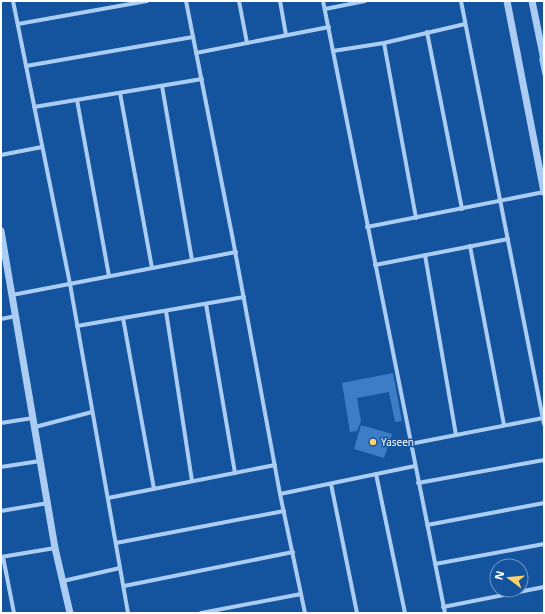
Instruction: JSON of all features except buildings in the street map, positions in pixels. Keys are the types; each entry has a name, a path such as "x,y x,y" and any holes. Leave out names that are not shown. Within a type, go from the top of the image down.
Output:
{"street":[{"path":"13,1 70,284 128,613"},
{"path":"18,24 147,1"},
{"path":"186,1 236,252 280,494 305,613"},
{"path":"239,1 247,43"},
{"path":"280,1 286,35"},
{"path":"324,1 410,444 445,613"},
{"path":"325,9 365,1"},
{"path":"461,1 544,424"},
{"path":"368,228 544,192 507,1"},
{"path":"532,1 544,60"},
{"path":"333,51 384,43 465,24"},
{"path":"196,53 328,27"},
{"path":"427,32 462,209"},
{"path":"26,66 193,37"},
{"path":"384,43 416,218"},
{"path":"34,108 202,79"},
{"path":"162,86 192,260"},
{"path":"120,93 152,268"},
{"path":"77,100 109,276"},
{"path":"1,155 42,147"},
{"path":"1,231 55,548 70,613"},
{"path":"375,265 508,239"},
{"path":"470,246 504,425"},
{"path":"12,296 236,252"},
{"path":"425,255 456,435"},
{"path":"77,326 244,297"},
{"path":"206,304 235,473"},
{"path":"166,311 192,482"},
{"path":"1,319 16,316"},
{"path":"123,318 154,489"},
{"path":"35,426 92,412"},
{"path":"1,423 33,418"},
{"path":"410,444 543,418"},
{"path":"418,483 544,460"},
{"path":"1,467 40,461"},
{"path":"108,498 275,465"},
{"path":"280,494 415,466"},
{"path":"376,474 405,613"},
{"path":"331,484 357,613"},
{"path":"1,511 48,503"},
{"path":"427,525 544,503"},
{"path":"116,543 284,511"},
{"path":"435,564 544,544"},
{"path":"14,613 2,557 55,548"},
{"path":"124,586 293,552"},
{"path":"63,581 120,568"},
{"path":"444,607 544,587"},
{"path":"200,613 302,594"}],"waterway":[{"path":"541,59 544,74"}],"place":[{"name":"Yaseen","path":"373,442"}]}
